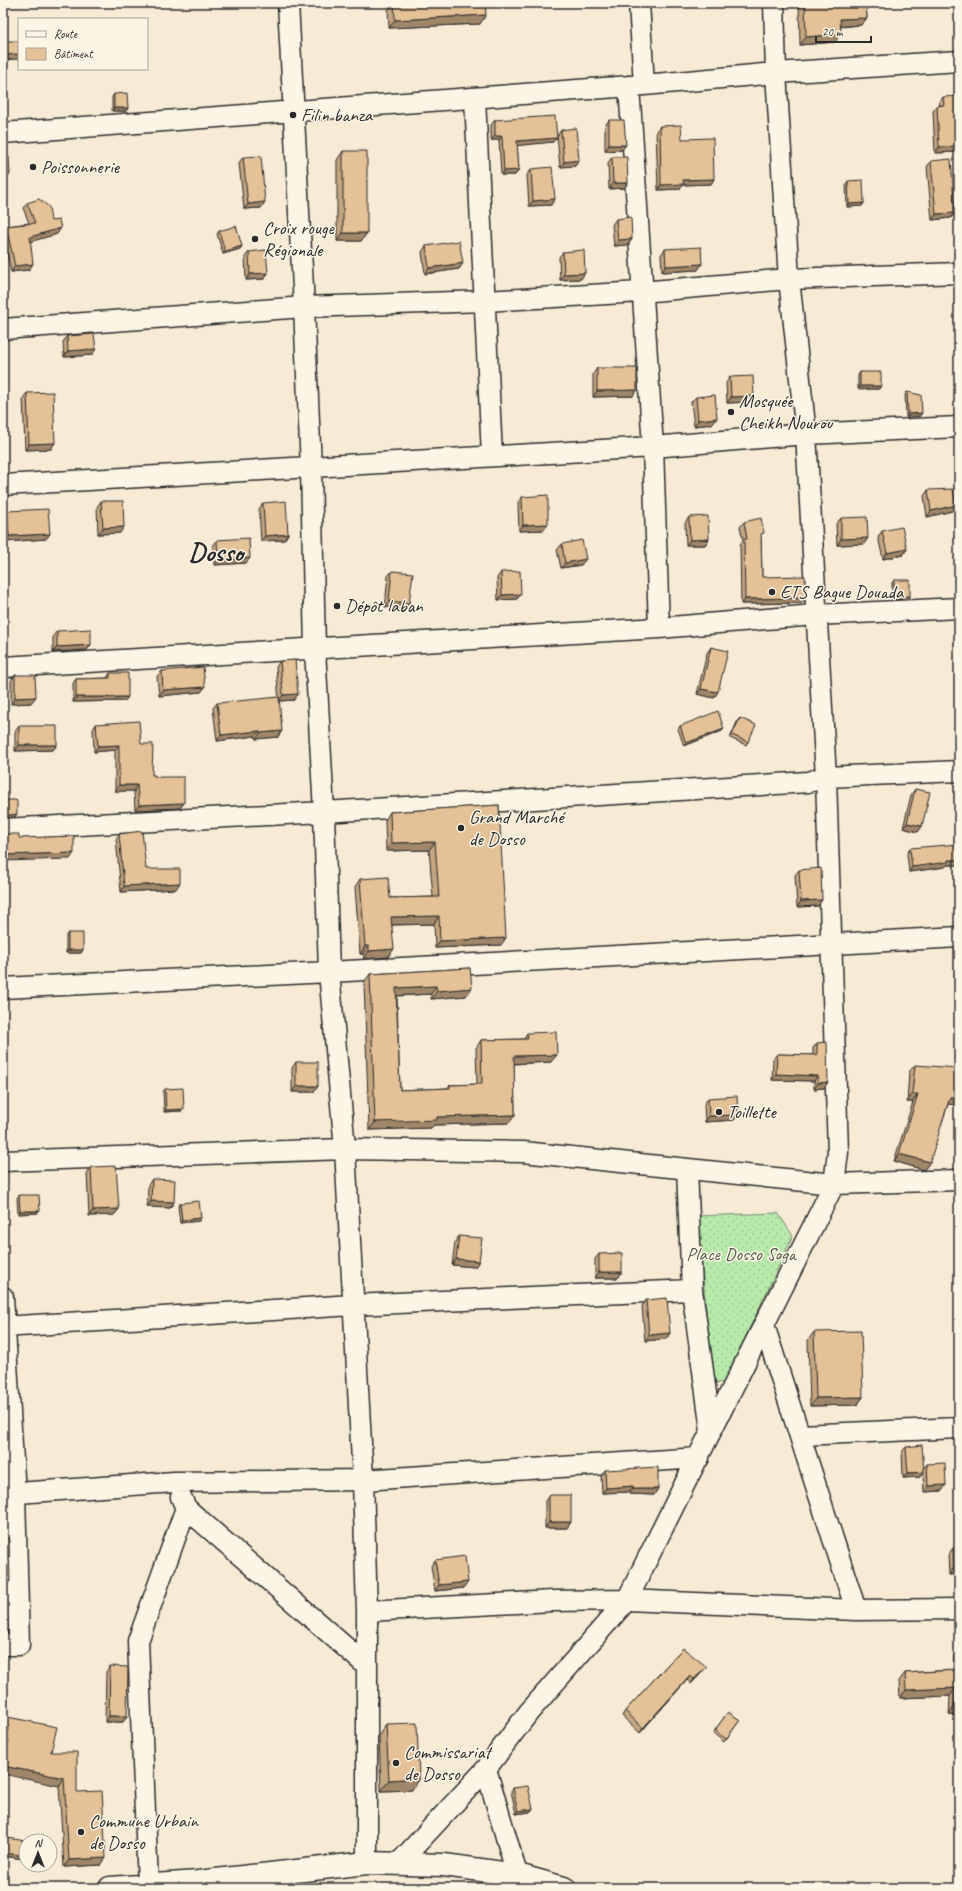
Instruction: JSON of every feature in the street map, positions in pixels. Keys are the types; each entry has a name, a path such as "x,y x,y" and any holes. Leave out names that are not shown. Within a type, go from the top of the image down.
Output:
{"highway":[{"path":"110,1888 148,1885 198,1885 367,1863 444,1865 519,1882 564,1888"}],"street":[{"path":"288,3 295,112 311,468 315,649 324,812 329,972 345,1149 363,1480 367,1610 367,1863"},
{"path":"639,3 637,86 641,292 653,447 659,628"},
{"path":"399,1863 486,1769 529,1712 627,1600 699,1458 711,1430 834,1184 838,1152 826,777 815,615 806,434 789,279 776,73 774,3"},
{"path":"3,134 637,86 776,73 959,61"},
{"path":"475,98 492,456"},
{"path":"3,329 304,307 485,301 641,292 789,279 959,273"},
{"path":"3,485 653,447 806,434 959,427"},
{"path":"3,667 659,628 815,615 959,608"},
{"path":"3,829 324,812 808,782 826,777 959,770"},
{"path":"3,988 329,972 959,937"},
{"path":"3,1160 345,1149 523,1152 834,1184 959,1180"},
{"path":"687,1169 692,1290 711,1430"},
{"path":"4,1327 353,1305 692,1290"},
{"path":"3,1297 9,1494 19,1645 3,1645"},
{"path":"764,1325 856,1610"},
{"path":"800,1435 959,1428"},
{"path":"9,1494 174,1482 363,1480 699,1458"},
{"path":"174,1482 186,1508 366,1666"},
{"path":"148,1885 138,1641 186,1508"},
{"path":"367,1610 552,1601 627,1600 856,1610 959,1609"},
{"path":"486,1769 519,1882"}],"green space":[{"name":"Place Dosso Soga","path":"778,1213 793,1236 724,1383 713,1382 697,1216"}],"building":[{"path":"394,3 485,3 486,15 395,20"},
{"path":"805,3 866,3 867,18 840,19 841,34 806,37"},
{"path":"3,41 18,41 18,54 3,55"},
{"path":"127,93 128,108 114,108 114,94"},
{"path":"959,96 959,146 939,147 937,106 944,105 943,97"},
{"path":"555,116 557,138 517,141 519,170 504,171 502,136 495,136 495,120"},
{"path":"609,120 624,120 626,145 609,145"},
{"path":"681,125 682,139 713,138 714,179 683,180 684,184 661,185 660,126"},
{"path":"576,128 579,160 564,162 561,130"},
{"path":"343,151 367,151 367,233 343,233"},
{"path":"261,156 265,202 248,204 243,157"},
{"path":"3,157 9,157 10,174 3,175"},
{"path":"612,157 627,157 628,183 613,183"},
{"path":"951,159 955,213 936,214 931,161"},
{"path":"552,167 555,199 533,201 531,169"},
{"path":"863,180 864,203 849,204 848,181"},
{"path":"39,199 49,207 51,221 59,220 61,228 30,237 33,264 15,266 6,226 35,223 27,203"},
{"path":"631,217 632,239 618,240 616,219"},
{"path":"236,226 242,246 225,251 219,231"},
{"path":"459,241 463,263 429,268 426,246"},
{"path":"701,247 702,264 666,266 665,249"},
{"path":"266,250 268,273 250,274 249,252"},
{"path":"584,250 585,273 564,274 563,252"},
{"path":"94,334 96,349 68,351 67,336"},
{"path":"597,368 637,368 637,390 597,391"},
{"path":"860,372 881,372 881,386 860,386"},
{"path":"753,376 754,396 731,397 730,377"},
{"path":"53,392 55,443 29,444 27,393"},
{"path":"907,392 921,395 922,413 908,414"},
{"path":"715,395 717,418 698,420 696,397"},
{"path":"953,489 956,505 931,511 928,490"},
{"path":"548,495 548,524 523,525 522,497"},
{"path":"101,501 123,501 124,527 103,528"},
{"path":"286,501 288,534 265,536 263,503"},
{"path":"48,509 50,534 9,536 7,511"},
{"path":"708,516 709,539 690,540 689,517"},
{"path":"867,517 868,538 841,539 841,518"},
{"path":"761,518 764,533 761,534 762,577 805,576 806,598 745,599 744,539 747,539 744,522"},
{"path":"902,527 907,549 887,553 882,531"},
{"path":"249,538 250,558 218,560 217,540"},
{"path":"582,540 586,559 565,563 562,544"},
{"path":"392,571 413,573 409,603 389,601"},
{"path":"520,571 521,594 502,595 501,572"},
{"path":"894,580 910,580 910,596 894,597"},
{"path":"91,629 91,645 57,647 57,631"},
{"path":"711,647 728,651 718,692 701,689"},
{"path":"295,660 298,694 283,695 280,661"},
{"path":"203,667 205,687 163,690 162,671"},
{"path":"110,673 128,673 128,697 76,697 76,679 110,678"},
{"path":"15,675 35,675 36,697 15,698"},
{"path":"279,697 282,731 260,733 259,731 221,735 217,703"},
{"path":"718,711 724,729 686,743 680,726"},
{"path":"740,718 756,725 748,742 732,735"},
{"path":"139,721 141,744 153,744 152,775 155,775 155,777 184,777 184,803 139,805 137,785 119,785 119,745 98,746 96,724"},
{"path":"19,726 57,726 57,745 19,745"},
{"path":"915,789 930,792 922,826 907,823"},
{"path":"3,800 17,800 17,814 3,816"},
{"path":"499,805 506,938 440,941 439,916 391,917 394,949 369,951 369,946 365,946 360,879 388,877 390,898 439,897 435,842 391,843 390,812"},
{"path":"142,831 146,869 180,869 180,883 124,886 119,834"},
{"path":"3,834 19,834 19,838 74,836 74,853 3,855"},
{"path":"959,844 959,860 948,860 948,862 912,867 910,848"},
{"path":"821,868 822,900 801,901 799,870"},
{"path":"68,933 83,933 83,950 68,950"},
{"path":"470,968 472,988 437,991 436,986 396,988 400,1090 450,1088 450,1085 482,1084 481,1040 528,1039 527,1033 556,1032 557,1055 514,1056 515,1115 437,1117 437,1120 375,1122 370,974"},
{"path":"827,1042 828,1082 818,1083 818,1076 776,1074 777,1054 817,1055 817,1043"},
{"path":"296,1062 318,1062 318,1086 296,1086"},
{"path":"915,1065 959,1068 959,1097 950,1097 930,1162 899,1154 918,1094 912,1094"},
{"path":"183,1088 184,1109 166,1110 165,1089"},
{"path":"737,1096 738,1115 709,1116 708,1098"},
{"path":"116,1166 119,1209 93,1210 91,1167"},
{"path":"152,1179 175,1180 174,1202 151,1201"},
{"path":"19,1195 39,1195 40,1211 20,1211"},
{"path":"199,1201 201,1218 182,1220 180,1203"},
{"path":"459,1236 482,1238 479,1261 456,1259"},
{"path":"622,1253 622,1272 599,1272 599,1254"},
{"path":"667,1298 670,1333 649,1335 646,1300"},
{"path":"861,1331 863,1397 816,1398 814,1332"},
{"path":"922,1445 924,1472 908,1473 906,1447"},
{"path":"945,1463 946,1485 928,1486 927,1464"},
{"path":"658,1467 658,1489 633,1489 633,1486 606,1488 605,1470"},
{"path":"549,1495 571,1495 571,1522 549,1522"},
{"path":"3,1538 9,1538 10,1581 3,1581"},
{"path":"959,1547 959,1567 954,1567 953,1548"},
{"path":"465,1556 468,1582 439,1585 435,1560"},
{"path":"683,1648 707,1667 694,1679 690,1676 643,1728 625,1711"},
{"path":"959,1653 959,1707 954,1707 956,1688 906,1690 905,1673 958,1670"},
{"path":"110,1666 128,1667 127,1716 109,1716"},
{"path":"728,1712 740,1720 726,1739 715,1730"},
{"path":"3,1716 57,1727 51,1752 77,1752 77,1792 102,1791 106,1858 69,1860 64,1778 3,1766"},
{"path":"417,1723 419,1778 389,1780 386,1724"},
{"path":"528,1786 533,1809 518,1811 513,1788"},
{"path":"7,1838 18,1840 18,1855 5,1853"}],"place":[{"name":"Filin banza","path":"293,115"},
{"name":"Poissonnerie","path":"33,167"},
{"name":"Croix rouge Régionale","path":"255,239"},
{"name":"Mosquée Cheikh Nourou","path":"731,412"},
{"name":"ETS Bague Douada","path":"772,592"},
{"name":"Dépôt laban","path":"337,606"},
{"name":"Grand Marché de Dosso","path":"461,828"},
{"name":"Toillette","path":"719,1112"},
{"name":"Commissariat de Dosso","path":"396,1763"},
{"name":"Commune Urbain de Dosso","path":"81,1832"}],"district":[{"name":"Dosso","path":"216,552"}]}
